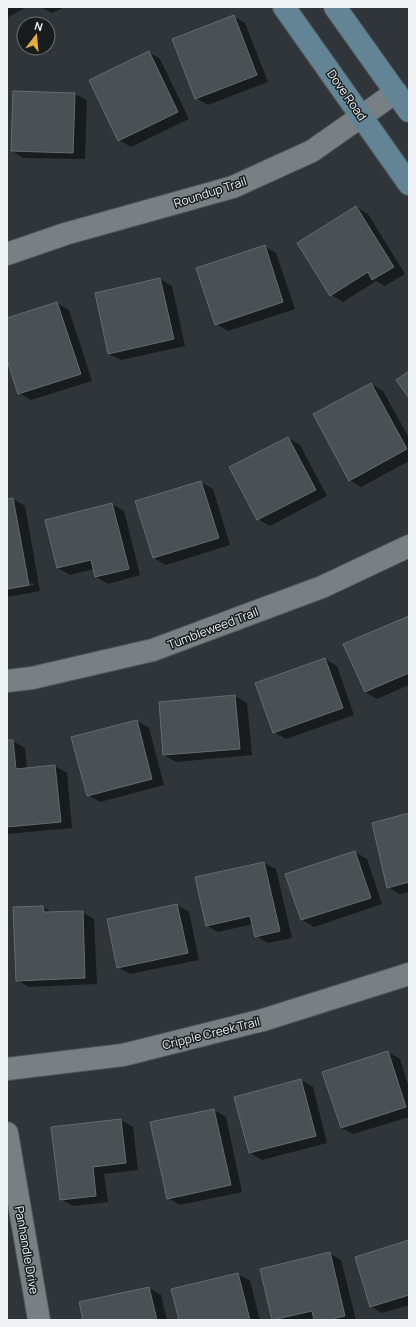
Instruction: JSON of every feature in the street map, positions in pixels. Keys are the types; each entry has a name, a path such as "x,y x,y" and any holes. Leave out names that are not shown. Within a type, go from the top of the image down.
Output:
{"main road":[{"name":"Dove Road","path":"284,7 409,184"},
{"path":"335,7 409,111"}],"street":[{"name":"Roundup Trail","path":"7,254 65,234 233,187 312,151 396,92"},
{"name":"Tumbleweed Trail","path":"7,681 32,678 153,650 322,587 409,546"},
{"name":"Cripple Creek Trail","path":"7,1068 123,1055 263,1020 409,974"},
{"name":"Panhandle Drive","path":"7,1133 39,1320"}],"building":[{"path":"234,15 257,75 195,99 172,39"},
{"path":"149,51 178,112 118,141 89,80"},
{"path":"13,91 75,93 73,153 11,151"},
{"path":"356,206 394,267 372,280 368,272 330,296 297,243"},
{"path":"265,245 283,302 215,325 196,268"},
{"path":"160,278 174,339 108,354 95,293"},
{"path":"57,302 81,374 18,394 7,360 7,318"},
{"path":"409,371 409,398 396,380"},
{"path":"371,383 407,449 349,481 313,414"},
{"path":"288,437 316,490 257,520 229,467"},
{"path":"201,481 219,538 153,558 135,501"},
{"path":"13,498 29,585 7,589 7,499"},
{"path":"112,503 129,569 95,577 91,560 57,568 45,520"},
{"path":"409,616 409,673 365,692 343,644"},
{"path":"325,658 343,708 273,733 255,683"},
{"path":"235,695 240,749 163,755 159,702"},
{"path":"137,720 152,779 87,796 71,737"},
{"path":"7,740 13,740 16,769 55,765 61,822 7,827"},
{"path":"409,813 409,882 387,888 372,823"},
{"path":"355,851 371,898 301,920 285,874"},
{"path":"264,862 280,931 255,937 250,916 206,926 195,877"},
{"path":"177,904 188,953 117,968 107,919"},
{"path":"43,906 44,912 83,911 85,978 16,981 13,907"},
{"path":"388,1051 406,1107 341,1128 322,1072"},
{"path":"301,1079 316,1136 249,1153 234,1097"},
{"path":"214,1109 231,1185 167,1199 150,1122"},
{"path":"121,1119 126,1163 93,1167 96,1196 60,1200 51,1127"},
{"path":"409,1240 409,1295 370,1307 355,1257"},
{"path":"330,1252 345,1316 328,1320 314,1320 312,1311 272,1320 260,1269"},
{"path":"238,1273 250,1320 179,1320 171,1289"},
{"path":"149,1287 157,1320 83,1320 79,1302"}]}
